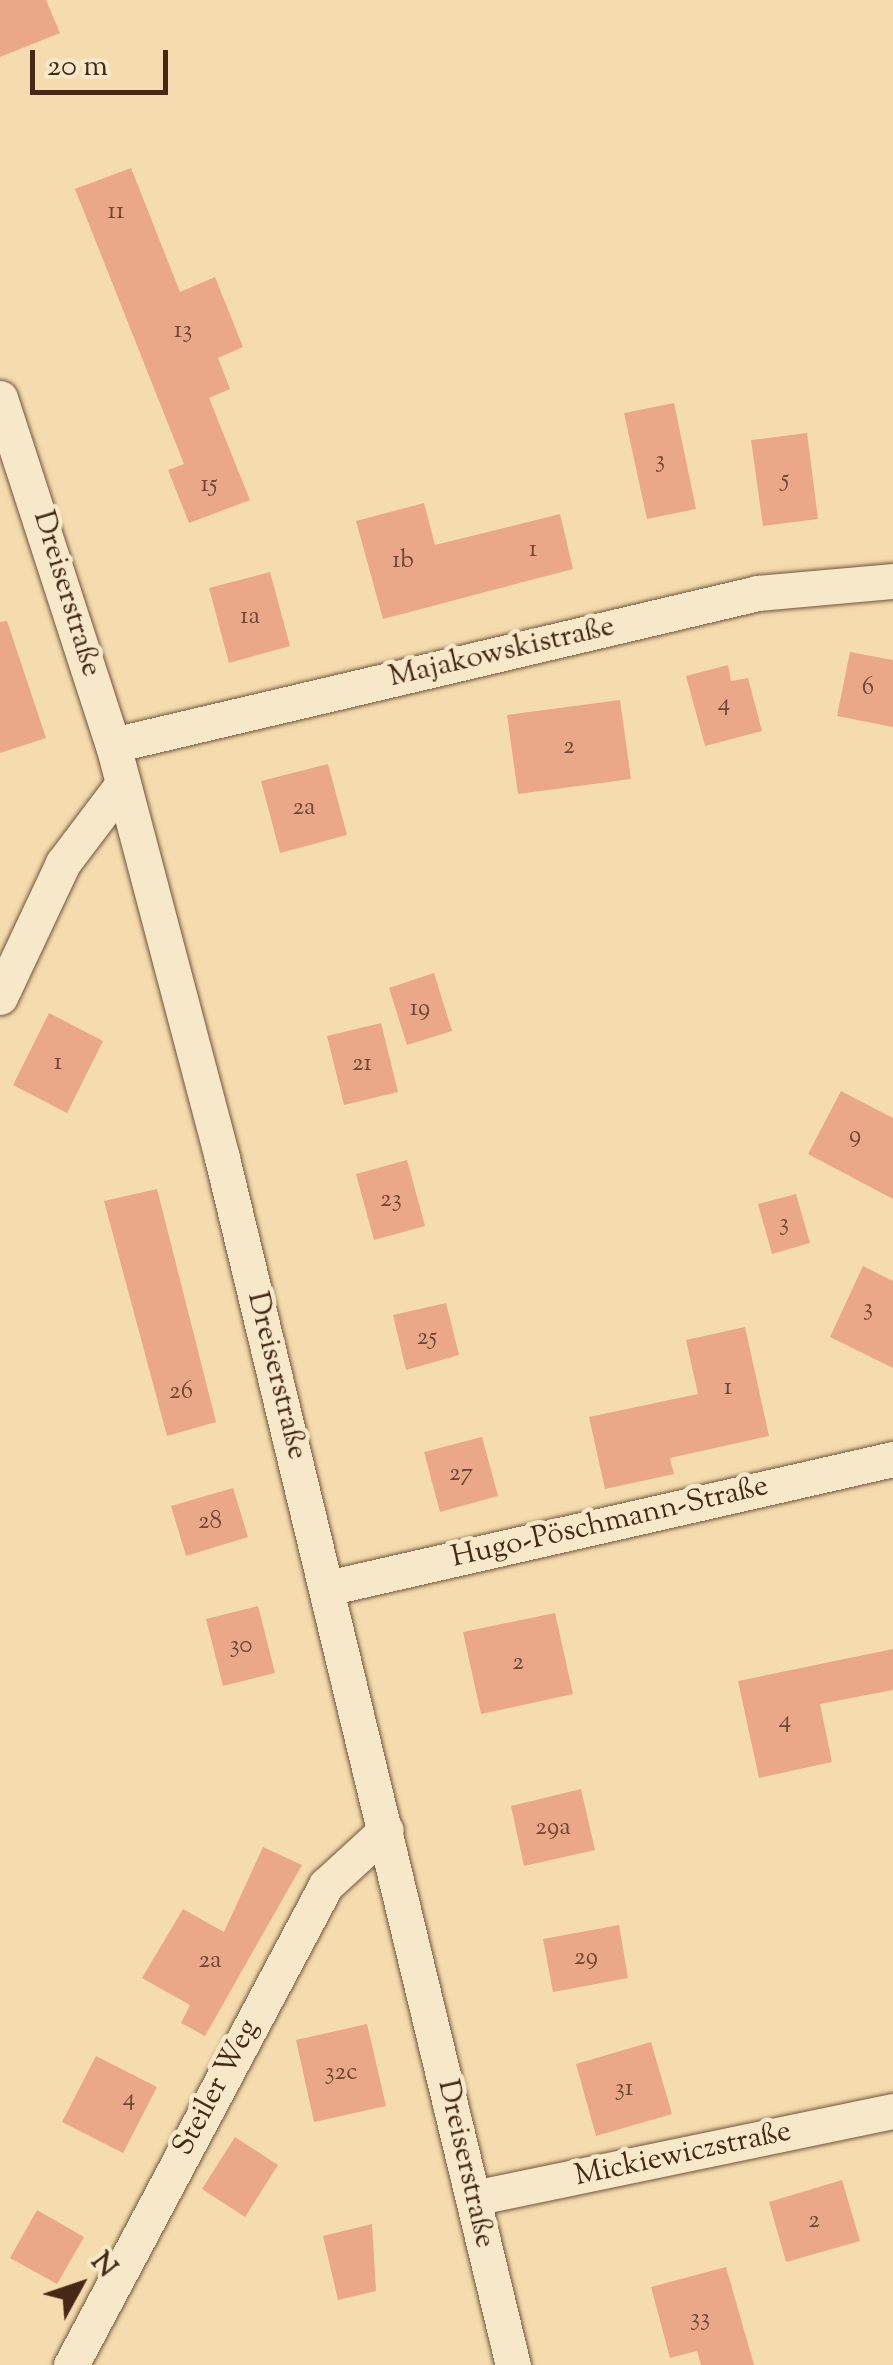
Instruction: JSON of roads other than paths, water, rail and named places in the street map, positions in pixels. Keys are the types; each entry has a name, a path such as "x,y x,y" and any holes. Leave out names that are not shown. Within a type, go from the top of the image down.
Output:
{"street":[{"name":"Dreiserstraße","path":"0,398 113,745 328,1588 513,2365"},
{"name":"Majakowskistraße","path":"113,745 758,593 893,581"},
{"path":"0,997 63,863 122,785"},
{"name":"Hugo-Pöschmann-Straße","path":"328,1588 893,1458"},
{"name":"Steiler Weg","path":"71,2365 326,1885 386,1830"},
{"name":"Mickiewiczstraße","path":"472,2198 893,2111"}]}
